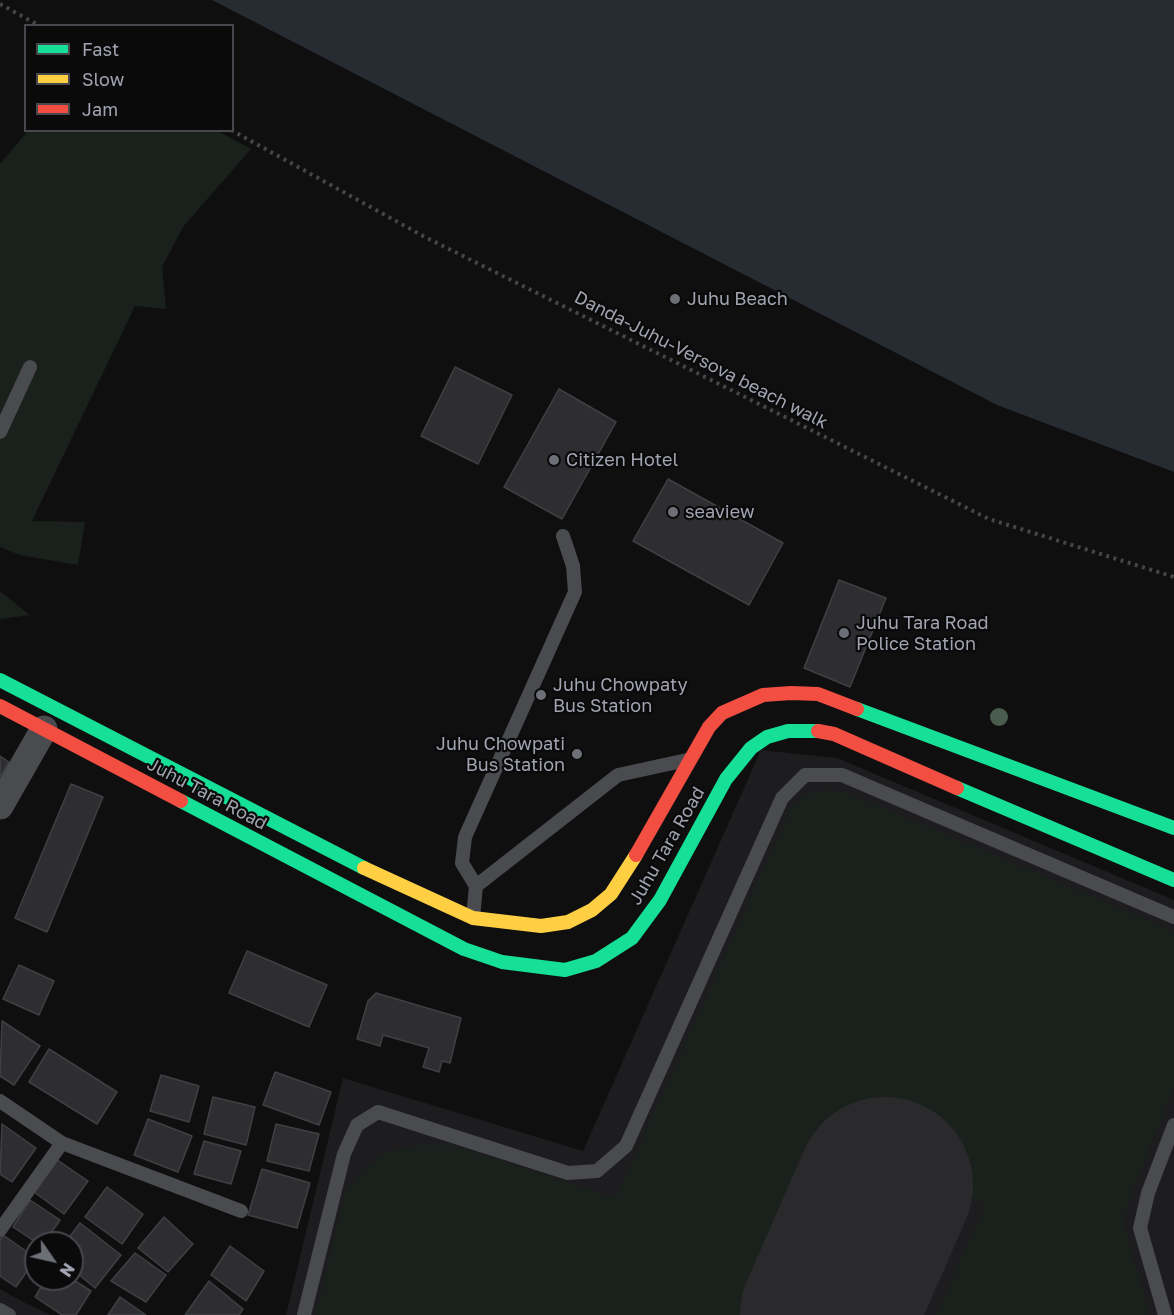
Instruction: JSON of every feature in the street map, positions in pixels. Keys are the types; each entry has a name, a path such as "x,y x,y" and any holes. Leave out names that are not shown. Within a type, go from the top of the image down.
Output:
{"main road":[{"name":"Juhu Tara Road","path":"0,680 348,861 469,933 502,962 534,968 565,970 596,961 632,938 660,900 726,779 751,748 768,737 788,731 812,730 834,734 1103,852 1174,879"},
{"name":"Juhu Tara Road","path":"0,706 469,933 568,922 592,910 611,894 626,873 708,728 722,713 763,695 818,694 1174,828"}],"street":[{"path":"0,806 44,729"}],"lane":[{"path":"0,432 30,367"},
{"path":"469,933 476,886 462,864 465,837 575,592 573,566 563,536"},
{"path":"476,886 618,775 689,759"},
{"path":"304,1315 344,1154 357,1125 378,1112 568,1173 597,1171 626,1146 782,798 805,774 842,775 1174,917"},
{"path":"0,1101 62,1143 241,1211"},
{"path":"1165,1315 1140,1228 1148,1193 1174,1125"},
{"path":"0,1230 62,1143"},
{"path":"0,1310 9,1315"}],"path":[{"path":"0,4 36,24"},
{"name":"Danda-Juhu-Versova beach walk","path":"234,132 423,236 989,519 1174,577"}],"shaded area":[{"path":"212,0 1174,0 1174,472 997,405"},
{"path":"27,132 220,132 251,149 183,227 162,267 166,309 135,306 32,521 85,522 78,565 20,555 0,547 0,164"},
{"path":"0,591 30,615 0,619"},
{"path":"761,750 837,758 1174,900 1174,1315 286,1315 343,1078 583,1151"},
{"path":"827,790 850,794 1174,931 1174,1087 1127,1205 1125,1229 1150,1315 936,1315 986,1204 823,1132 741,1315 316,1315 346,1190 364,1169 388,1152 419,1145 451,1145 616,1198 791,808 808,794"},
{"path":"0,1289 23,1302 51,1315 0,1315"}],"building":[{"path":"455,367 512,395 478,464 421,436"},
{"path":"559,389 616,422 562,519 504,487"},
{"path":"668,479 783,543 749,605 633,541"},
{"name":"Juhu Tara Road Police Station","path":"839,580 886,598 850,687 804,668"},
{"path":"0,756 9,762 0,777"},
{"path":"71,784 103,797 47,932 15,918"},
{"path":"247,951 327,985 309,1027 229,993"},
{"path":"19,965 54,981 39,1015 3,999"},
{"path":"376,993 461,1018 450,1063 442,1061 439,1072 423,1067 429,1048 383,1035 380,1046 357,1039 368,1001"},
{"path":"2,1021 40,1046 14,1085 0,1076"},
{"path":"49,1049 117,1092 97,1124 29,1082"},
{"path":"275,1072 331,1092 319,1125 263,1105"},
{"path":"161,1075 199,1086 189,1122 150,1111"},
{"path":"213,1097 255,1107 246,1145 204,1134"},
{"path":"148,1119 192,1136 178,1172 134,1155"},
{"path":"2,1124 36,1148 12,1182 0,1174"},
{"path":"276,1124 319,1134 309,1171 267,1161"},
{"path":"204,1141 241,1151 231,1184 194,1174"},
{"path":"53,1157 88,1181 64,1214 30,1189"},
{"path":"262,1169 310,1183 297,1228 248,1215"},
{"path":"107,1187 143,1214 122,1244 85,1217"},
{"path":"30,1200 60,1220 52,1231 24,1231 24,1234 13,1227"},
{"path":"164,1217 193,1244 168,1272 138,1248"},
{"path":"80,1223 121,1255 95,1288 84,1279 84,1231 74,1231"},
{"path":"3,1235 24,1250 24,1275 16,1287 0,1276 0,1240"},
{"path":"230,1246 264,1271 246,1301 211,1275"},
{"path":"135,1253 166,1275 146,1302 111,1281"},
{"path":"209,1281 243,1309 239,1315 185,1315"},
{"path":"84,1287 91,1291 76,1315 62,1315 35,1297 39,1291 84,1291"},
{"path":"120,1297 146,1315 108,1315"}],"runway":[{"path":"828,1315 885,1185"}],"traffic: fast":[{"path":"0,680 364,868"},
{"path":"857,709 1174,828"},
{"path":"181,801 464,949 502,962 565,970 596,961 632,938 660,900 726,779 751,748 767,737 788,731 818,731"},
{"path":"957,788 1174,880"}],"traffic: slow":[{"path":"364,868 473,918 541,926 568,922 592,910 611,894 636,855"}],"traffic: jam":[{"path":"636,855 709,727 722,713 763,695 791,693 818,694 857,709"},
{"path":"0,706 181,801"},
{"path":"818,731 834,734 957,788"}],"place":[{"name":"Juhu Beach","path":"675,299"},
{"name":"Citizen Hotel","path":"554,460"},
{"name":"seaview","path":"673,512"},
{"name":"Juhu Tara Road Police Station","path":"844,633"},
{"name":"Juhu Chowpaty Bus Station","path":"541,695"},
{"name":"Juhu Chowpati Bus Station","path":"577,754"}]}
